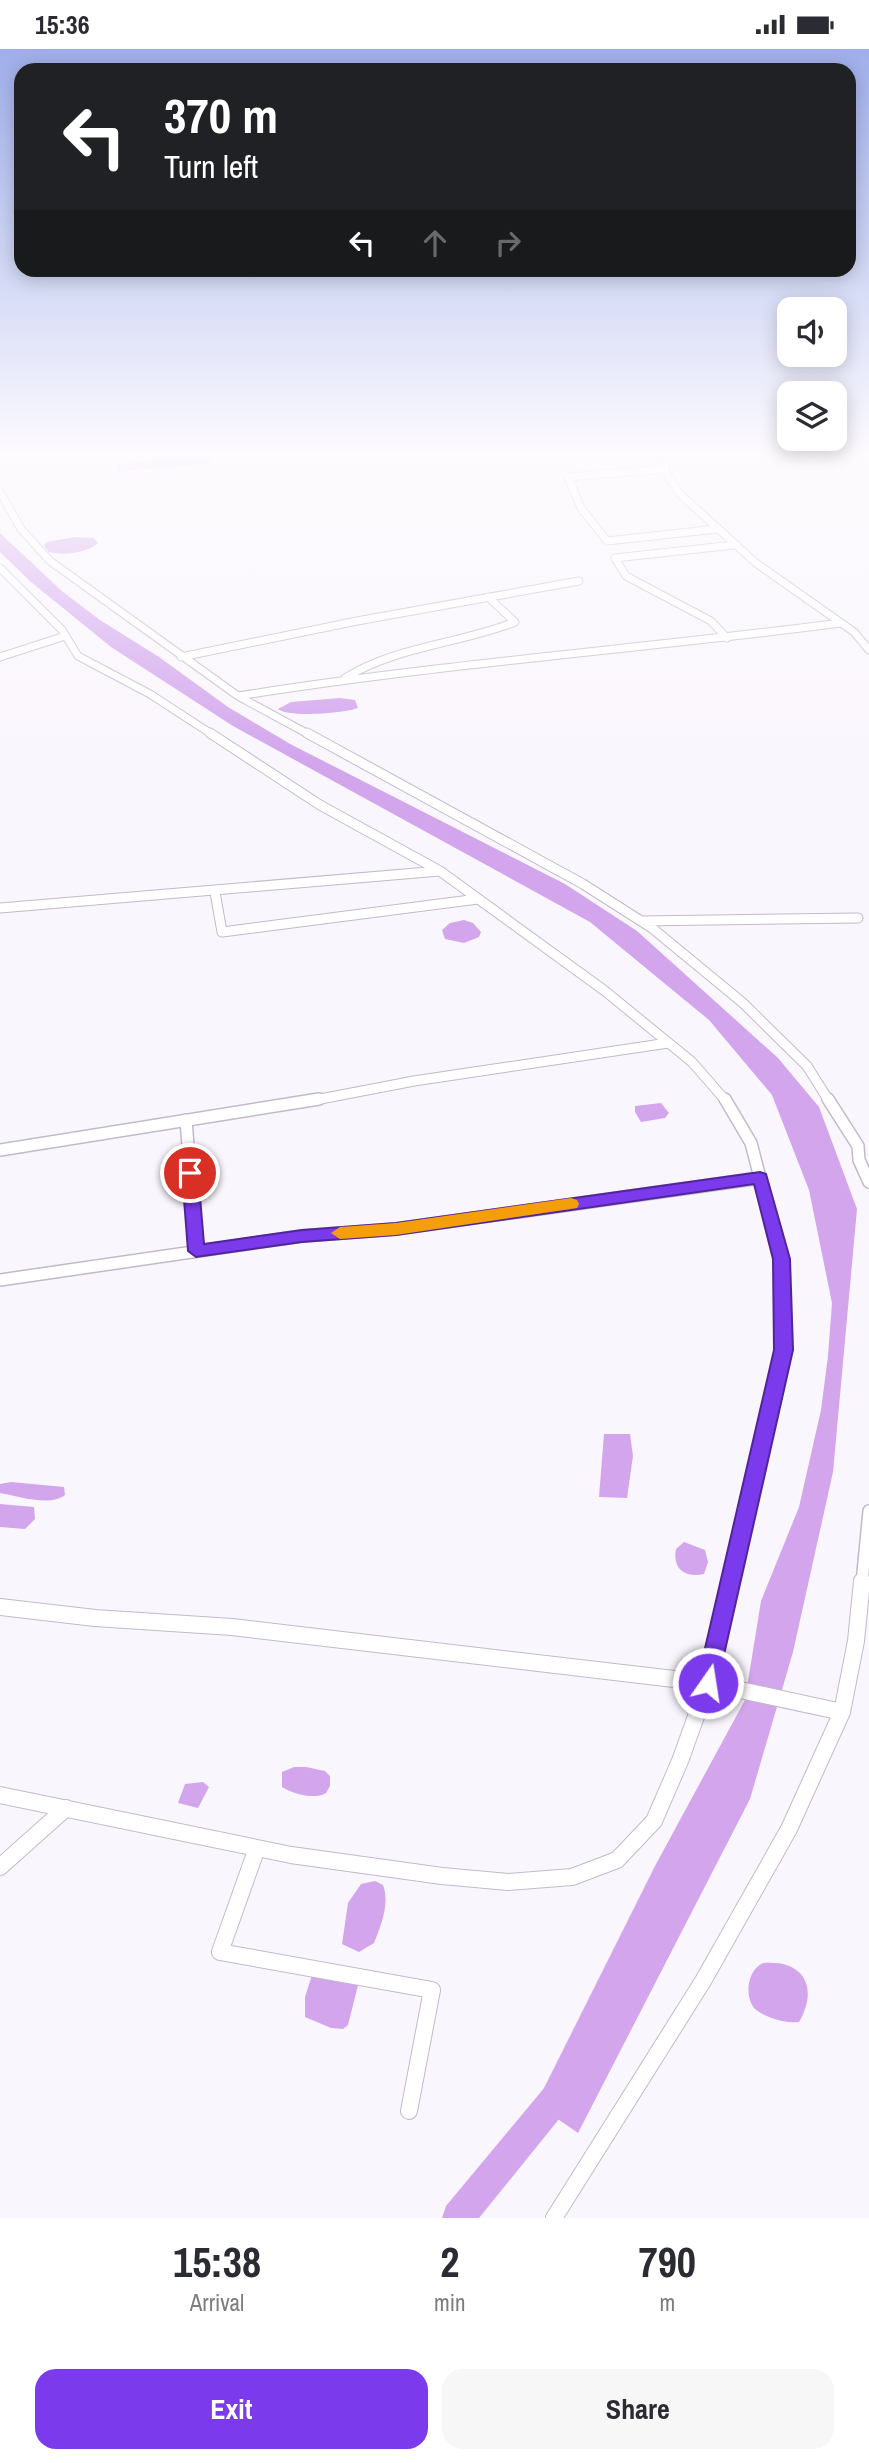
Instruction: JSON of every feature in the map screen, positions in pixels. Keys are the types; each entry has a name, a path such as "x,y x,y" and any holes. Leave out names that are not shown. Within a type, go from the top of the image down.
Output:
{"street":[{"path":"47,558 238,696 583,884 641,921 743,1003 807,1066 858,1146 859,1160 869,1182"},
{"path":"615,558 626,576 711,621 727,638"},
{"path":"751,558 793,591 854,632 869,650"},
{"path":"0,568 65,636 78,656 150,694 320,805 440,871 605,991 692,1062 729,1104 751,1143 781,1259 783,1350 708,1683 680,1761 654,1821 617,1860 572,1877 495,1881 305,1857 0,1795"},
{"path":"181,657 579,581"},
{"path":"342,680 357,669 423,648 494,632 515,622 488,597"},
{"path":"238,696 342,680 841,623"},
{"path":"0,657 65,636"},
{"path":"0,908 440,871"},
{"path":"215,892 222,932 478,899"},
{"path":"641,921 858,918"},
{"path":"0,1150 310,1101 414,1081 668,1043"},
{"path":"186,1120 196,1251"},
{"path":"0,1280 302,1236 396,1229 760,1178"},
{"path":"554,2218 703,1981 756,1888 789,1829 842,1712 856,1641 869,1511"},
{"path":"0,1607 95,1618 232,1627 708,1683 842,1712"},
{"path":"0,1867 66,1808"},
{"path":"257,1848 220,1952 432,1990 410,2111"}],"shaded area":[{"path":"6,558 27,558 63,592 100,620 159,657 228,707 292,745 565,884 637,931 778,1058 819,1107 857,1209 833,1472 793,1652 750,1799 578,2133 536,2104 655,1866 745,1700 761,1601 799,1507 821,1410 832,1303 809,1190 772,1095 709,1020 590,922 233,726 111,647 31,582"},
{"path":"340,698 355,700 358,708 304,714 278,709 291,702"},
{"path":"464,920 473,923 481,932 479,937 464,943 445,939 442,930 450,923"},
{"path":"661,1103 669,1113 665,1118 641,1122 635,1112 635,1106"},
{"path":"604,1434 630,1434 633,1456 627,1498 599,1497"},
{"path":"11,1482 64,1487 65,1495 43,1500 0,1493 0,1484"},
{"path":"0,1504 34,1507 35,1519 25,1529 0,1527"},
{"path":"684,1542 705,1550 708,1562 704,1574 691,1575 678,1567 676,1549"},
{"path":"294,1767 325,1771 330,1776 330,1786 326,1793 304,1795 282,1787 282,1772"},
{"path":"203,1782 209,1787 198,1808 178,1803 185,1784"},
{"path":"375,1881 383,1885 385,1892 384,1914 374,1943 359,1952 342,1944 348,1903 361,1884"},
{"path":"763,1963 789,1966 804,1978 808,1998 799,2022 770,2017 755,2009 749,1998 749,1984 753,1971"},
{"path":"312,1975 358,1985 348,2025 343,2029 331,2028 305,2017 305,1997"}],"waterway":[{"path":"458,2218 561,2092"}],"slow traffic":[{"path":"340,1233 396,1229 571,1204"}],"route":[{"path":"190,1173 196,1251 302,1236 396,1229 760,1178 781,1259 783,1350 708,1683"}]}
